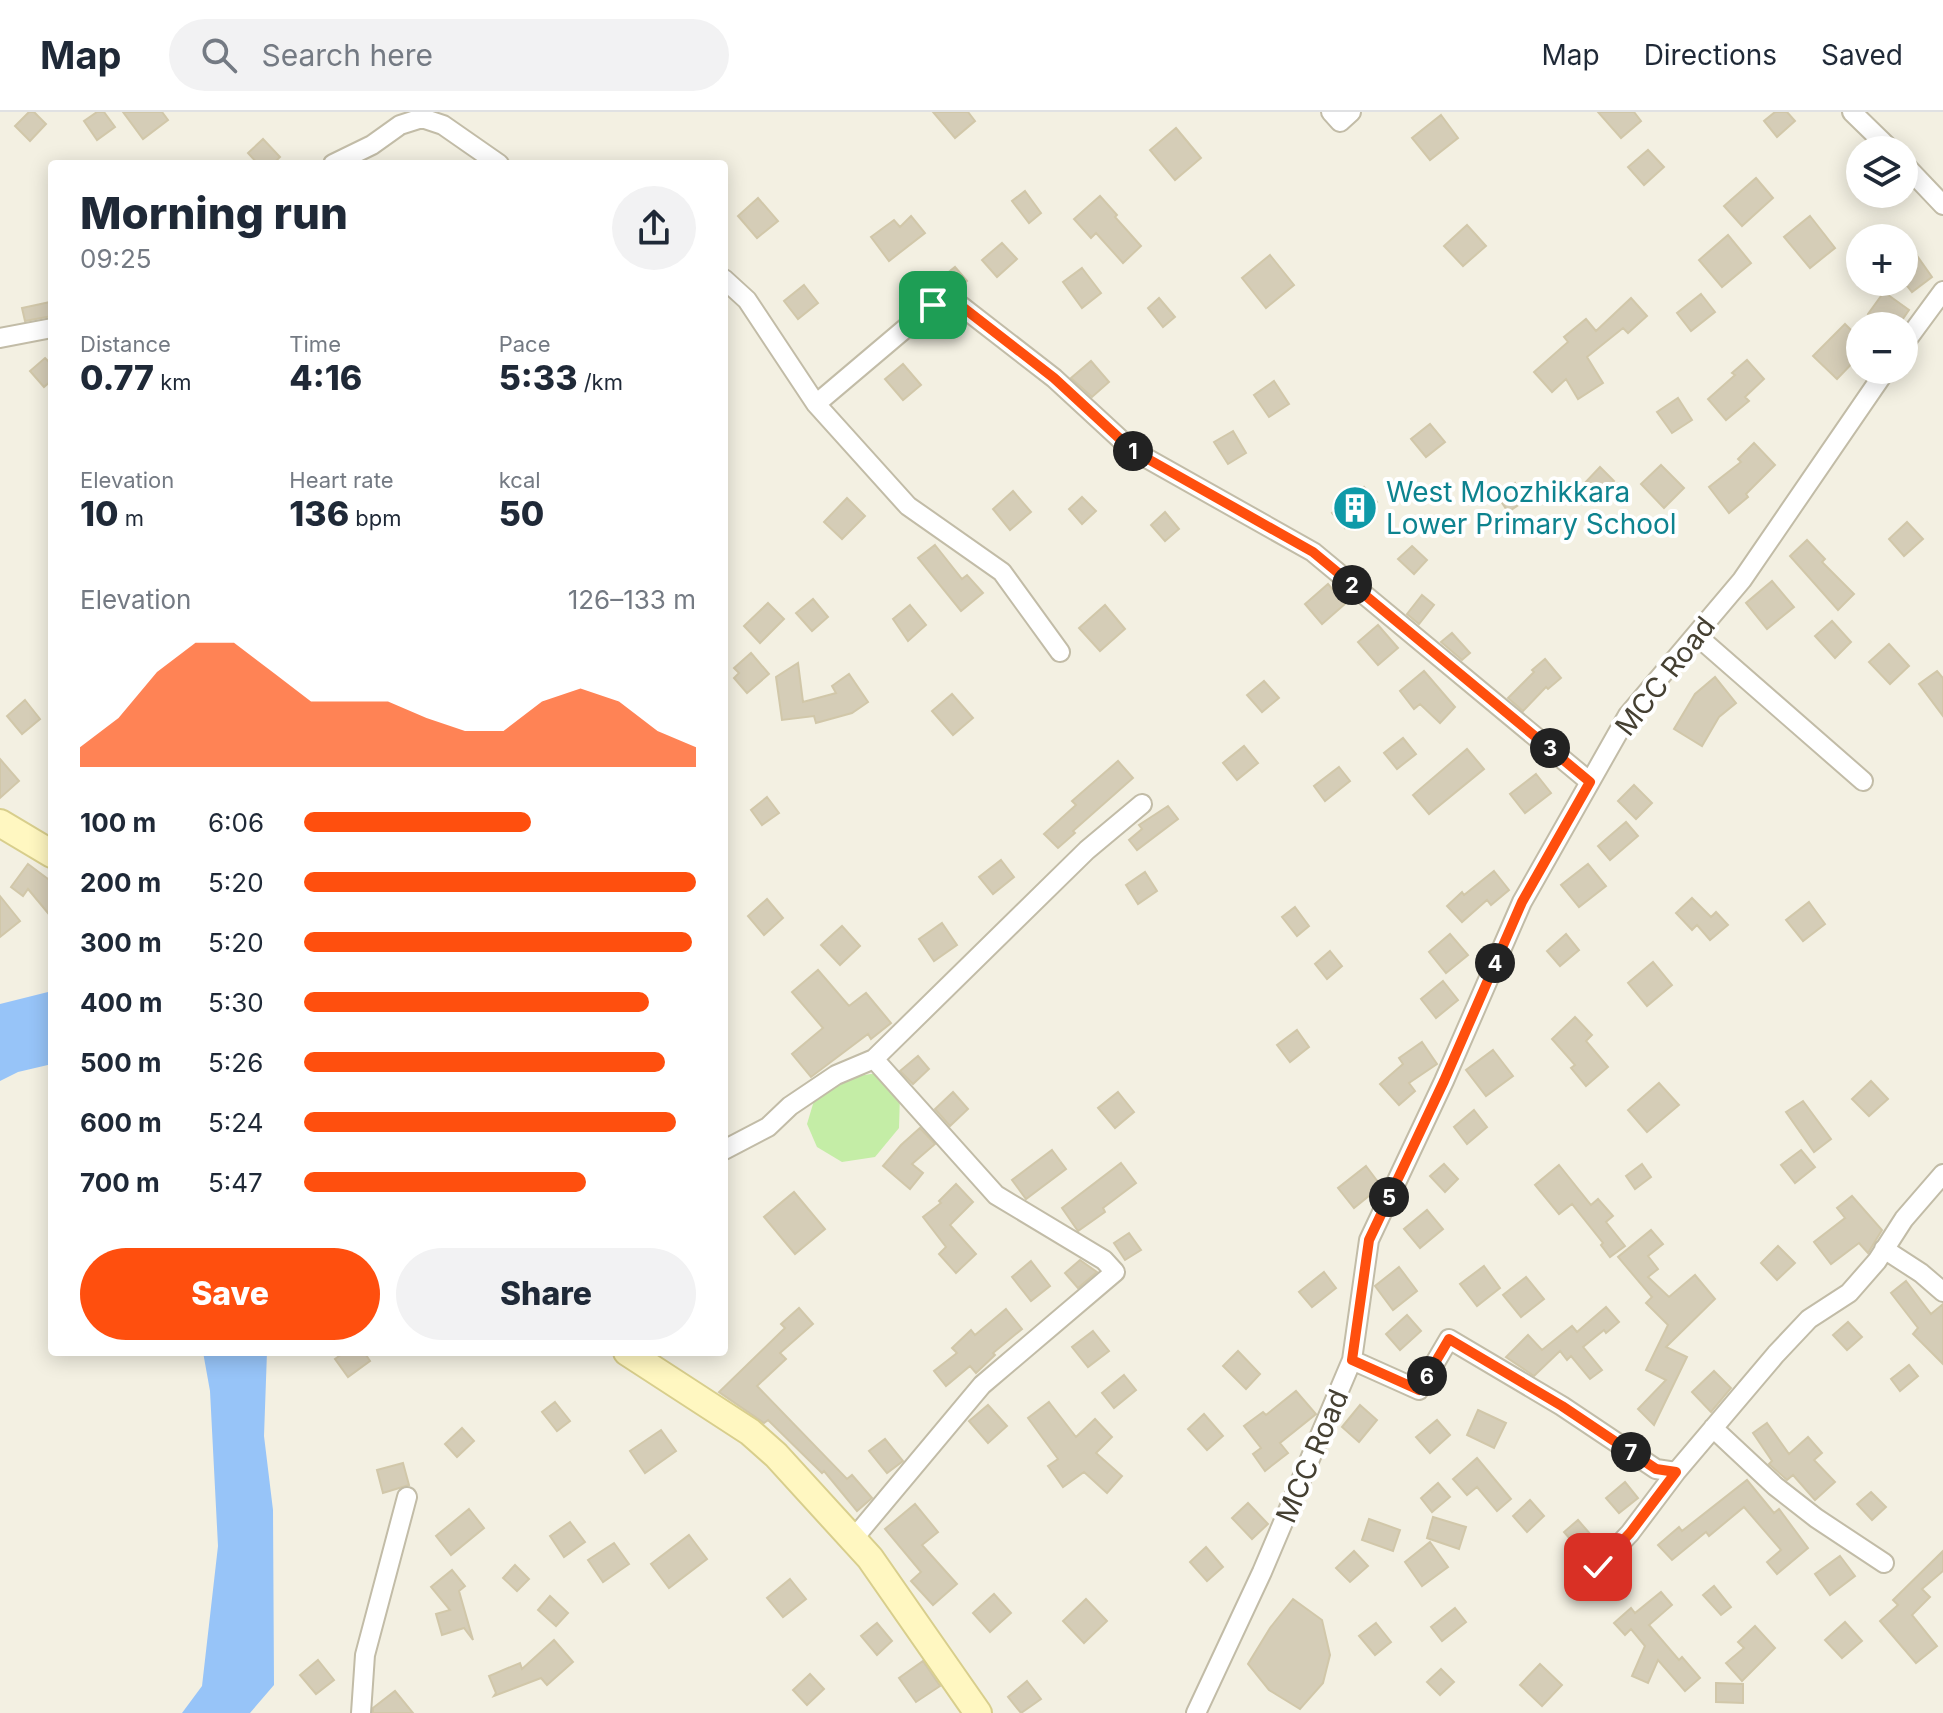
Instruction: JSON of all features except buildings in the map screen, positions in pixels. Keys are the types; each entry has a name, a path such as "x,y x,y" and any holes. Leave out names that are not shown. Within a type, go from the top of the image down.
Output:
{"main road":[{"path":"0,823 48,852"},
{"path":"633,1356 750,1432 776,1455 854,1538 978,1713"}],"street":[{"path":"1331,112 1340,122 1351,112"},
{"path":"1852,112 1877,136"},
{"path":"341,160 372,145 400,125 425,115 493,160"},
{"path":"371,160 372,145"},
{"path":"1918,179 1943,205"},
{"path":"728,283 747,300 816,404 908,506 1002,572 1060,652"},
{"path":"1918,325 1943,291"},
{"path":"816,404 933,305 944,299 956,302 1054,378 1132,450 1313,552 1590,782"},
{"path":"0,338 48,329"},
{"name":"MCC Road","path":"1196,1713 1262,1572 1352,1360 1369,1240 1444,1081 1522,902 1628,715 1742,580 1876,384"},
{"path":"1696,635 1863,781"},
{"path":"728,1148 768,1127 790,1106 836,1075 874,1059 1087,850 1142,804"},
{"path":"854,1538 982,1385 1115,1272 1104,1260 996,1195 874,1059"},
{"path":"1598,1567 1630,1533 1676,1472 1784,1345 1809,1319 1849,1293 1904,1219 1943,1174"},
{"path":"1884,1249 1943,1292"},
{"path":"1352,1360 1419,1390 1449,1339 1562,1406 1656,1469 1676,1472"},
{"path":"1713,1428 1775,1486 1816,1518 1884,1563"},
{"path":"361,1713 365,1655 407,1497"}],"green space":[{"path":"877,1073 900,1094 899,1128 875,1157 842,1162 817,1147 807,1124 816,1094 846,1078"}],"water":[{"path":"48,992 48,1065 18,1072 0,1081 0,1004"},
{"path":"204,1356 267,1356 264,1436 273,1510 274,1685 250,1713 182,1713 202,1686 218,1546 210,1391"}],"place":[{"name":"West Moozhikkara Lower Primary School","path":"1355,508"}],"route":[{"path":"933,305 944,299 956,302 1054,378 1132,450 1313,552 1590,782 1522,902 1444,1081 1369,1240 1352,1360 1419,1390 1449,1339 1562,1406 1656,1469 1676,1472 1630,1533 1598,1567"}]}
